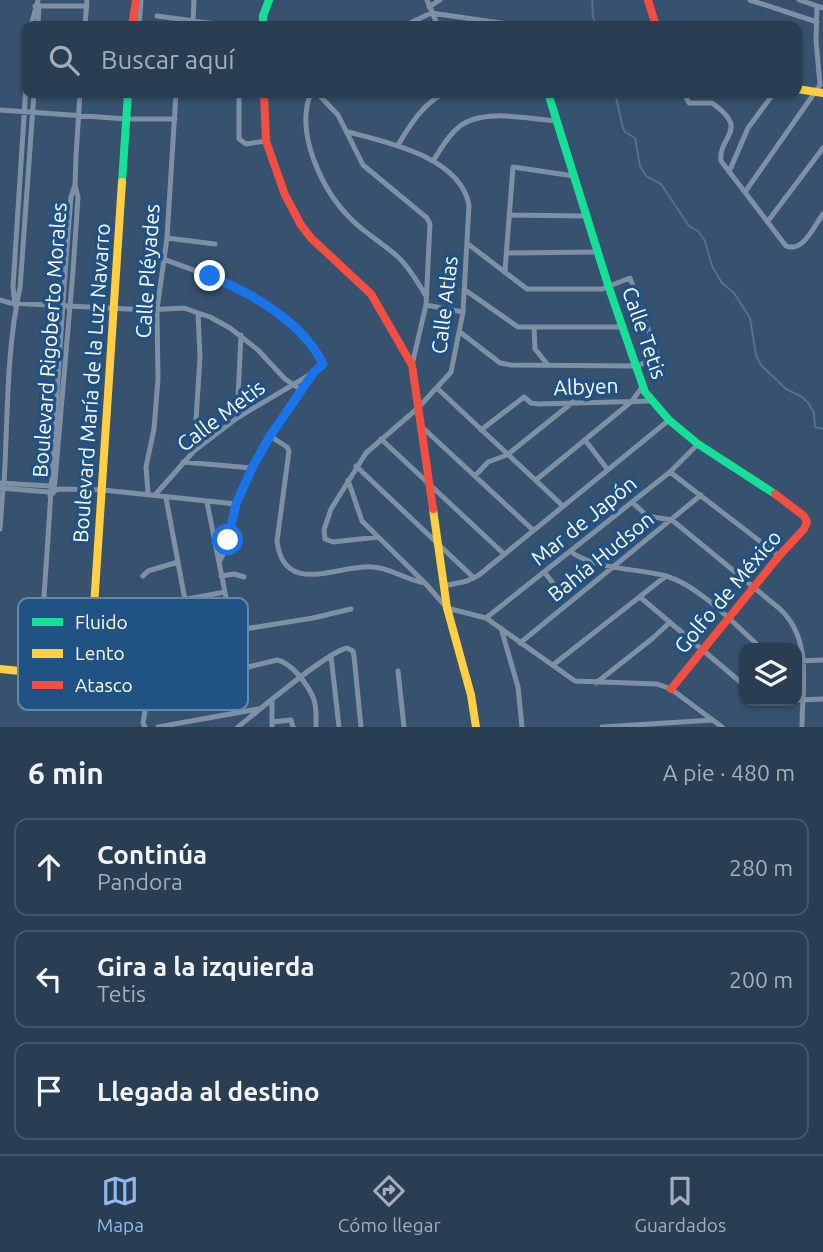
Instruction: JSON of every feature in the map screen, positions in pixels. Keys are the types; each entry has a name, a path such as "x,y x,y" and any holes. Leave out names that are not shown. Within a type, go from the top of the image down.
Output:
{"street":[{"path":"133,21 138,0"},
{"path":"138,0 138,21"},
{"path":"157,16 193,21 194,0"},
{"path":"264,21 265,7 269,0"},
{"path":"411,21 440,0"},
{"path":"648,0 654,21"},
{"path":"750,0 817,22"},
{"path":"745,192 820,92 817,22 820,7 801,1"},
{"path":"38,3 87,3 85,21"},
{"path":"33,21 38,3"},
{"path":"38,3 38,21"},
{"path":"429,7 498,21"},
{"path":"802,90 820,92"},
{"path":"25,98 27,143"},
{"path":"0,529 15,312 20,288 27,143 34,98"},
{"name":"Boulevard Rigoberto Morales","path":"53,490 62,304 71,197 75,185 80,98"},
{"name":"Boulevard María de la Luz Navarro","path":"95,598 128,98"},
{"name":"Calle Pléyades","path":"148,493 146,467 154,429 158,379 157,309 167,237 176,98"},
{"path":"239,98 239,139 246,144 266,141"},
{"path":"264,98 266,141 285,195 305,232 371,294 412,365"},
{"path":"310,98 306,110 308,134 318,171 337,205 399,258 426,296"},
{"path":"322,98 338,115 363,165 427,218 430,224 426,305 412,365 447,608 477,727"},
{"path":"398,145 416,116 436,98"},
{"name":"Calle Tetis","path":"550,98 609,288 643,386 651,401 698,444 804,516"},
{"path":"686,98 689,103 712,103 729,119 731,131 720,158 786,246 799,247 823,214"},
{"path":"729,172 748,128 770,98"},
{"path":"0,110 127,119 175,119"},
{"path":"433,161 452,133 476,117 557,121"},
{"name":"Calle Atlas","path":"348,132 415,151 433,161 452,177 468,197 463,312 452,372 418,408 366,453 331,509 324,530 326,539 333,542 378,537"},
{"path":"768,221 823,148"},
{"path":"505,271 513,167 574,176"},
{"name":"Boulevard Rigoberto Morales","path":"45,598 46,548 78,197 75,185"},
{"path":"509,215 587,216"},
{"path":"167,237 215,244"},
{"path":"460,332 500,363 506,364 637,366 658,358 630,278 609,288 533,290 523,287 468,244"},
{"path":"507,253 598,252"},
{"path":"163,259 234,285 270,306 295,328 322,361 323,366 314,372 270,436 252,468 236,504 225,551 219,562"},
{"path":"465,290 514,325 623,327"},
{"path":"0,300 116,309 176,307 198,313 222,322 241,335 292,384 303,391"},
{"path":"426,305 463,312"},
{"path":"194,451 200,357 198,313"},
{"path":"534,327 535,349 548,365"},
{"path":"236,418 241,335"},
{"name":"Calle Metis","path":"155,495 194,451 236,418 314,372"},
{"path":"536,480 631,401 643,386"},
{"path":"438,389 563,506"},
{"name":"Albyen","path":"481,430 524,397 535,404 651,401"},
{"path":"475,476 488,462 508,455 573,402"},
{"path":"444,586 474,578 669,420"},
{"path":"422,427 533,530"},
{"path":"270,436 289,451 276,541 278,552 290,568 307,575 374,566 409,580 425,583"},
{"path":"381,439 504,554"},
{"path":"585,440 608,470"},
{"name":"Mar de Japón","path":"486,618 670,472 698,444"},
{"path":"184,462 252,468"},
{"path":"356,466 474,578"},
{"path":"670,472 779,556"},
{"path":"348,480 362,522 447,608 486,618 575,681 657,684 671,690 722,727"},
{"path":"2,486 148,493 166,498 236,504"},
{"name":"Bahía Hudson","path":"520,643 701,495"},
{"path":"166,498 186,598"},
{"path":"207,502 226,598"},
{"path":"632,502 647,516 671,520 780,609 793,623 801,643"},
{"name":"Golfo de México","path":"671,690 804,529 807,522 804,516"},
{"path":"570,552 586,561 666,576 691,588 755,643"},
{"path":"143,576 148,571 178,562"},
{"path":"545,573 555,587"},
{"path":"221,576 234,574 244,577"},
{"path":"553,666 666,576"},
{"path":"196,598 225,592"},
{"path":"640,597 739,681"},
{"path":"248,628 351,609"},
{"path":"596,683 669,623"},
{"path":"501,628 518,687 522,727"},
{"path":"238,727 342,648 351,648 361,727"},
{"path":"331,656 339,727"},
{"path":"248,666 277,660 288,664 313,697 316,727"},
{"path":"802,661 823,660"},
{"path":"0,669 18,670"},
{"path":"398,671 404,727"},
{"path":"802,700 823,699"},
{"path":"272,701 272,724 291,720 293,727"},
{"path":"800,706 802,727"},
{"path":"158,727 260,709"},
{"path":"145,710 145,727"},
{"path":"602,727 676,725 713,720"}],"waterway":[{"path":"592,0 594,21"},
{"path":"616,98 623,128 635,138 640,166 646,176 661,184 689,226 698,231 705,241 712,266 722,283 734,293 750,318 756,355 761,365 786,389 809,404 814,413 815,427 823,429"}],"traffic: fast":[{"path":"263,21 269,0"},
{"path":"122,182 128,98"},
{"path":"550,98 609,288 645,392 669,420 698,444 775,494"}],"traffic: slow":[{"path":"802,90 823,93"},
{"path":"95,598 122,182"},
{"path":"433,509 447,608 471,695 476,727"},
{"path":"0,669 18,671"}],"traffic: jam":[{"path":"133,21 136,0"},
{"path":"648,0 654,21"},
{"path":"264,98 266,141 285,195 301,225 311,238 371,294 412,365 433,509"},
{"path":"671,689 804,529 807,522 804,516 775,494"}],"route":[{"path":"210,276 234,285 270,306 295,328 323,364 314,372 270,436 252,468 236,504 228,540"}]}
